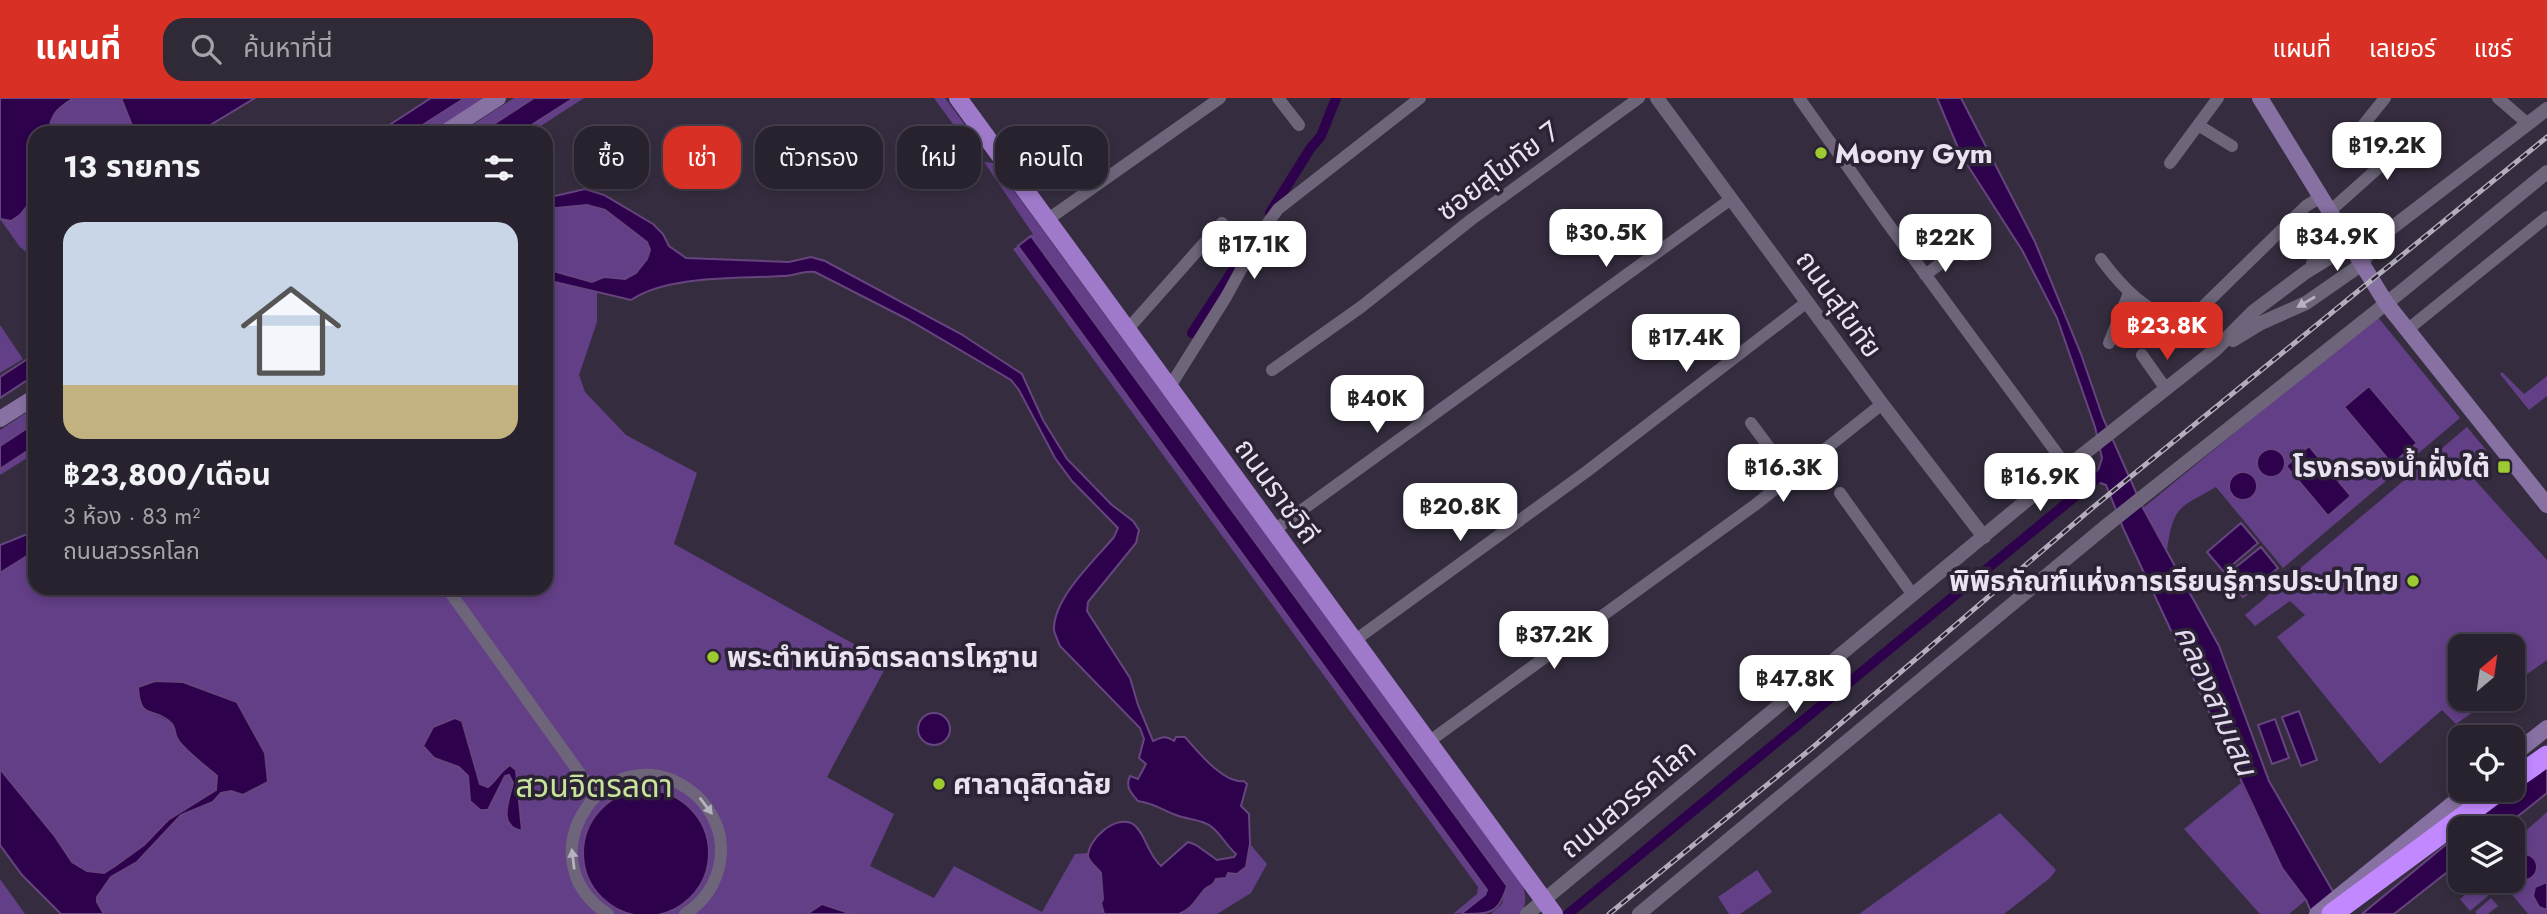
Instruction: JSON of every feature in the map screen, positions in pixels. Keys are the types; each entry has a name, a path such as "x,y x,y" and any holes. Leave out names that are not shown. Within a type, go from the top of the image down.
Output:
{"highway":[{"path":"2525,772 2547,756"},
{"path":"2332,914 2483,802"}],"main road":[{"path":"455,126 498,98"},
{"name":"ถนนราชวิถี","path":"958,98 1548,908"},
{"path":"2260,98 2386,303 2547,505"},
{"path":"0,419 28,401"},
{"path":"2525,745 2547,728"},
{"path":"2317,914 2455,802"}],"street":[{"path":"1047,220 1220,98"},
{"path":"1278,98 1299,125"},
{"path":"1169,388 1226,297 1262,231 1278,209 1420,98"},
{"name":"ซอยสุโขทัย 7","path":"1272,370 1361,307 1472,219 1639,98"},
{"name":"ถนนสุโขทัย","path":"1657,98 1882,404 1984,537"},
{"path":"1799,98 1925,275 2071,465"},
{"path":"2170,163 2218,98"},
{"path":"2352,139 2385,98"},
{"path":"2498,98 2528,124"},
{"path":"2362,264 2376,240 2547,108"},
{"path":"2198,125 2232,146"},
{"path":"2101,258 2129,293 2154,312 2182,327 2306,206 2328,209 2423,128"},
{"path":"1639,914 2161,481 2547,172"},
{"path":"1273,531 1731,199"},
{"path":"2306,272 2330,240 2328,209"},
{"path":"2407,330 2547,217"},
{"path":"1127,330 1222,223"},
{"path":"2350,245 2376,240"},
{"name":"ถนนสวรรคโลก","path":"1527,914 1548,908 1913,595 2215,350 2254,311 2306,272 2350,245"},
{"path":"1925,275 1955,253 1967,256 1980,248"},
{"name":"ถนนสวรรคโลก","path":"2215,350 2261,323 2306,303 2362,264"},
{"path":"2109,343 2129,293"},
{"path":"1354,641 1586,472 1807,302"},
{"path":"2142,355 2166,388"},
{"path":"1427,743 1791,477 1882,404"},
{"path":"1751,423 1791,477"},
{"path":"1840,493 1913,595"},
{"path":"451,595 596,796"},
{"path":"608,914 587,895 575,872 572,846 578,821 584,809 596,796 624,779 649,776 675,781 697,795 713,816 721,841 720,867 710,891 685,914"}],"shaded area":[{"path":"74,98 121,98 132,126 50,126 56,112"},
{"path":"465,98 484,98 441,126 421,126"},
{"path":"514,98 534,98 491,126 471,126"},
{"path":"574,98 584,98 541,126 530,126"},
{"path":"934,98 945,98 966,126 954,126"},
{"path":"984,162 995,166 995,178"},
{"path":"1002,189 1012,189 1020,199 1520,881 1525,898 1520,914 1491,914 1502,904 1507,886 1031,236 1033,234"},
{"path":"28,205 28,253 20,247 0,219 11,221"},
{"path":"587,205 606,210 647,242 650,250 647,259 636,273 625,279 604,277 593,282 553,271 553,208"},
{"path":"1018,246 1487,890 1473,906 1453,914 1477,894 1478,887 1013,249"},
{"path":"553,282 597,292 597,322 579,375 585,392 626,435 697,473 674,544 888,663 827,777 894,814 870,866 934,898 954,866 1042,912 1075,854 1088,853 1089,861 1101,873 1101,903 1104,914 104,914 97,902 97,896 111,877 137,862 181,815 213,802 221,793 231,791 243,795 237,702 183,682 145,710 169,721 174,727 177,739 217,776 216,791 168,820 144,845 104,873 87,871 72,862 54,835 0,769 0,573 28,555 28,595 553,595"},
{"path":"2377,316 2460,418 2283,568 2216,487 2180,510 2172,524 2167,550 2143,508"},
{"path":"0,325 23,359 0,373"},
{"path":"2502,372 2524,394 2547,376 2547,396 2529,410 2500,374"},
{"path":"28,412 28,428 0,446 0,430"},
{"path":"2467,427 2487,451 2466,470 2547,560 2547,660 2525,676 2525,634 2448,634 2448,711 2474,711 2456,724 2442,710 2380,764 2277,637 2305,615 2290,601 2255,626 2245,615"},
{"path":"28,451 28,457 0,475 0,469"},
{"path":"2241,783 2282,868 2306,900 2289,914 2260,914 2184,829"},
{"path":"2547,812 2547,914 2528,914 2511,893 2525,893 2525,831"},
{"path":"2000,813 2056,870 2050,878 2004,914 1859,914"},
{"path":"1250,844 1267,864 1251,893 1217,914 1179,914 1190,907 1216,879 1246,867"},
{"path":"1757,870 1772,892 1740,914 1729,914 1718,897"},
{"path":"0,879 25,914 0,914"},
{"path":"2467,893 2486,893 2488,896 2470,911 2460,899"},
{"path":"2491,898 2498,906 2488,914 2475,912"}],"water":[{"path":"0,98 74,98 56,112 50,126 28,126 28,205 11,221 0,219"},
{"path":"121,98 255,98 209,126 132,126"},
{"path":"431,98 465,98 421,126 388,126"},
{"path":"534,98 574,98 530,126 491,126"},
{"name":"คลองสามเสน","path":"1937,98 1961,98 2035,242 2081,354 2103,418 2143,508 2219,646 2269,781 2346,914 2312,914 2306,900 2282,868 2124,530 2106,485 2098,482 2097,474 2102,458 2095,427 2057,318 2022,250 1961,155"},
{"path":"585,189 604,195 653,224 663,234 669,246 686,258 789,262 811,257 825,261 961,334 1022,374 1043,420 1067,459 1112,505 1133,521 1139,530 1136,543 1088,602 1087,611 1130,678 1153,741 1164,737 1174,741 1176,737 1185,737 1220,772 1247,784 1241,806 1249,814 1250,844 1246,867 1237,874 1228,873 1226,878 1216,879 1190,907 1179,914 1104,914 1101,903 1101,873 1088,856 1093,842 1111,825 1119,822 1133,824 1161,866 1188,842 1217,860 1234,857 1236,854 1209,825 1135,798 1128,783 1130,776 1138,779 1146,764 1139,758 1144,739 1140,728 1060,646 1054,630 1060,605 1076,580 1114,537 1118,528 1072,481 1055,458 1011,380 907,319 815,272 683,282 646,292 631,300 553,282 553,271 592,282 604,277 625,279 636,273 647,259 650,250 647,242 605,210 587,205 553,208 553,196"},
{"path":"1031,236 1507,886 1497,907 1486,913 1461,914 1485,895 1487,890 1018,246"},
{"path":"28,359 28,380 0,398 0,377"},
{"path":"2369,386 2417,443 2392,464 2344,407"},
{"path":"28,428 28,451 0,469 0,446"},
{"path":"2309,446 2351,496 2328,516 2286,466"},
{"path":"2271,449 2281,453 2285,463 2281,473 2271,477 2261,473 2257,463 2261,453"},
{"path":"2243,472 2253,476 2257,486 2253,496 2243,500 2233,496 2229,486 2233,476"},
{"path":"2241,523 2258,543 2224,572 2207,552"},
{"path":"28,534 28,555 0,573 0,545"},
{"path":"2261,547 2278,568 2243,597 2226,575"},
{"path":"155,681 183,682 237,702 265,753 268,782 243,795 231,791 221,793 213,802 181,815 137,862 111,877 97,897 104,914 61,914 22,875 0,845 0,769 54,835 72,862 87,871 104,873 144,845 168,820 216,790 217,776 184,747 171,723 149,712 142,705 138,687"},
{"path":"2299,711 2317,760 2301,766 2282,717"},
{"path":"934,713 946,717 950,729 946,741 934,745 922,741 918,729 922,717"},
{"path":"455,718 462,721 480,784 488,787 510,765 516,770 522,831 509,824 507,818 507,805 513,783 509,775 505,776 488,810 480,810 470,801 468,776 459,767 434,758 423,746 433,727"},
{"path":"2275,719 2289,758 2272,764 2258,725"},
{"path":"2547,762 2547,793 2518,816 2482,816 2499,802 2525,802 2525,780"},
{"path":"634,791 658,791 681,801 698,818 708,841 708,865 698,888 681,905 658,915 634,915 611,905 594,888 584,865 584,841 594,818 611,801"},
{"path":"2448,843 2448,871 2394,914 2362,914"},
{"path":"2525,854 2536,862 2536,872 2525,880"},
{"path":"2547,882 2547,910 2539,907 2533,896 2535,887"},
{"path":"822,904 852,914 807,914"}],"waterway":[{"path":"1270,213 1321,136 1336,98"},
{"path":"1192,333 1246,250"},
{"path":"1568,914 2107,470"}],"railway":[{"path":"1609,914 1812,748 2091,509 2547,137"}],"place":[{"name":"Moony Gym","path":"1821,153"},
{"name":"โรงกรองน้ำฝั่งใต้","path":"2504,467"},
{"name":"พิพิธภัณฑ์แห่งการเรียนรู้การประปาไทย","path":"2413,581"},
{"name":"พระตำหนักจิตรลดารโหฐาน","path":"713,657"},
{"name":"ศาลาดุสิดาลัย","path":"939,784"}],"district":[{"name":"สวนจิตรลดา","path":"594,786"}]}
